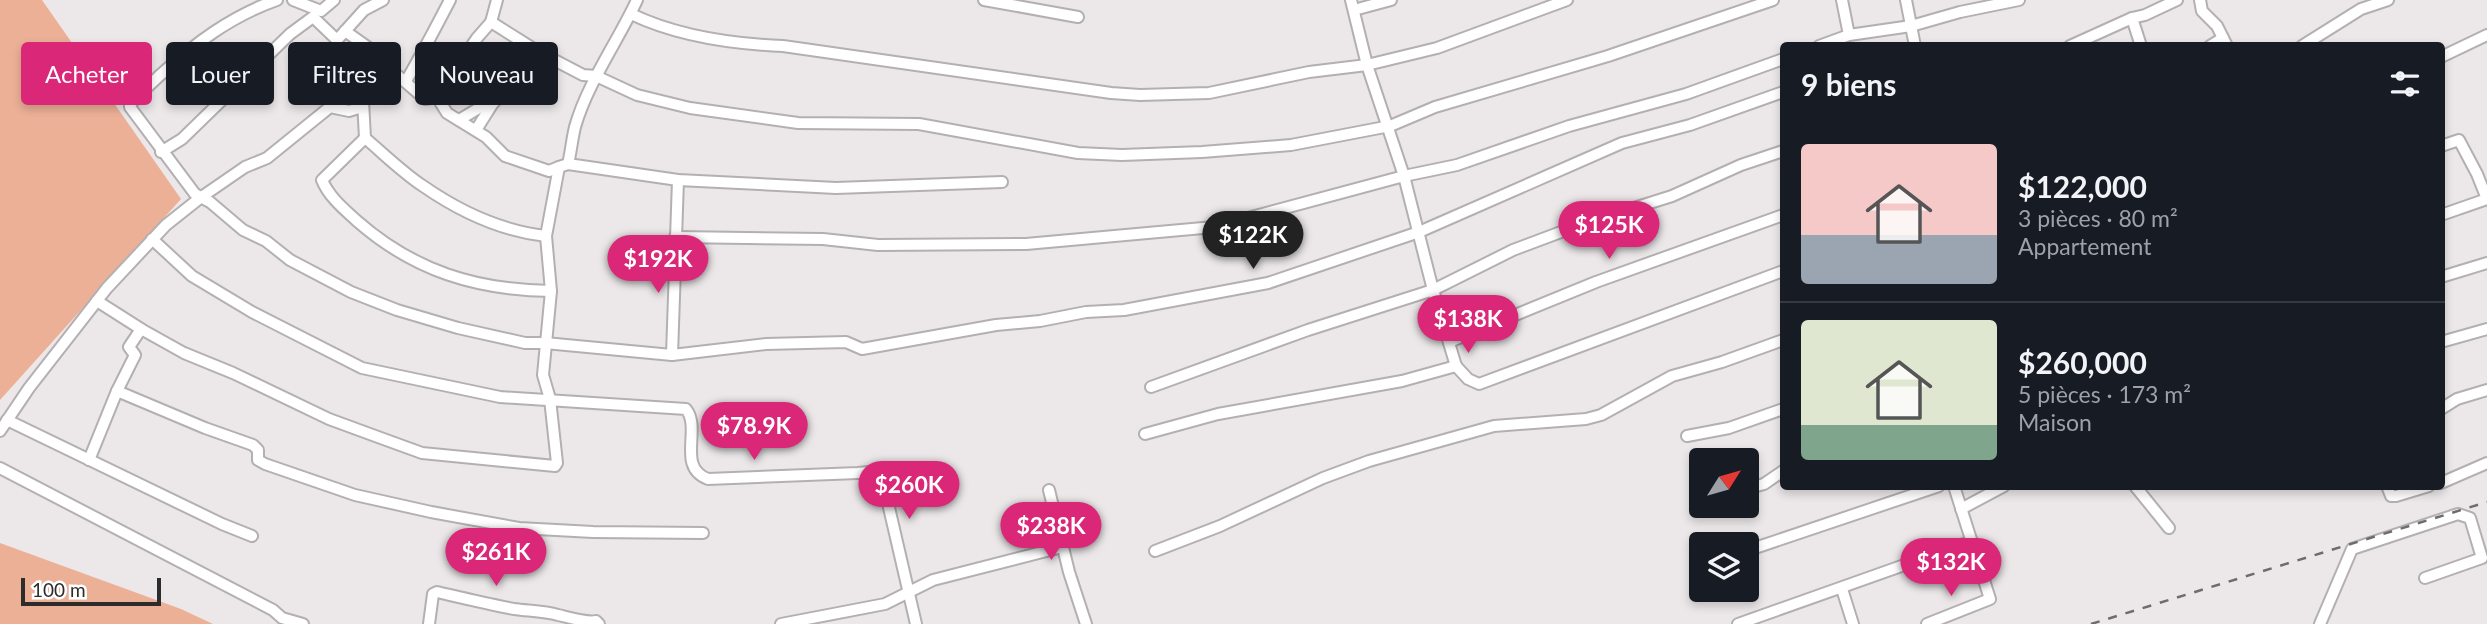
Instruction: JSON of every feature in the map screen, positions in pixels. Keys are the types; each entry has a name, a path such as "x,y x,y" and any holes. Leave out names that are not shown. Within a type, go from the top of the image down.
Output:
{"street":[{"path":"277,0 248,10 184,52 130,107 195,194 210,202 243,230 262,238 290,260 351,292 397,310 458,328 525,343 672,355 766,344 846,342 862,349 996,325 1040,321 1086,312 1124,310 1268,283 1419,232 1622,143 1690,125 1780,93"},
{"path":"293,0 317,14 337,40 365,10 383,0"},
{"path":"161,152 182,139 290,34 334,0"},
{"path":"406,81 450,0"},
{"path":"474,42 491,22 497,0"},
{"path":"984,0 1078,18"},
{"path":"1391,0 1352,5 1367,65 1404,176 1433,290 1456,366 1468,379 1479,384 1780,272"},
{"path":"631,14 656,26 746,45 783,46 1121,94 1209,93 1309,72 1367,65 1437,48 1567,0"},
{"path":"558,62 583,75 596,76 637,95 690,108 798,123 919,124 1089,153 1189,153 1291,145 1387,126 1436,107 1608,56 1773,0"},
{"path":"1842,0 1849,35"},
{"path":"1906,0 1914,42"},
{"path":"1830,42 1849,35 1911,26 1979,4 2019,0"},
{"path":"2079,42 2177,0"},
{"path":"2200,0 2202,11 2215,24 2225,42"},
{"path":"2308,42 2361,9 2388,0"},
{"path":"97,301 141,330 184,353 329,419 422,453 555,466 557,463 550,399 543,375 551,291 546,236 576,125 596,76 631,14 635,1"},
{"path":"2133,18 2140,42"},
{"path":"491,22 523,42"},
{"path":"345,30 361,42"},
{"path":"1866,33 1868,42"},
{"path":"2445,55 2487,35"},
{"path":"676,237 823,239 878,245 1027,244 1214,227 1404,176 1457,165 1569,126 1686,94 1780,60"},
{"path":"401,77 415,90"},
{"path":"442,105 447,113 476,130 505,156 549,171 564,166 678,180 836,188 1002,182"},
{"path":"459,120 484,105"},
{"path":"476,130 492,105"},
{"path":"0,431 36,379 97,301 166,225 245,167 267,158 330,107 349,111 362,107 365,138 421,186 491,223 526,234 546,236"},
{"path":"365,138 322,180 343,208 382,243 422,266 474,283 527,291 551,291"},
{"path":"2445,145 2459,140 2482,172 2487,199 2445,214"},
{"path":"1151,387 1297,334 1433,290 1513,250 1577,226 1663,200 1741,164 1780,152"},
{"path":"672,355 678,180"},
{"path":"1449,342 1596,282 1780,216"},
{"path":"152,239 192,276 251,312 362,368 499,397 686,409 690,415 691,460 697,473 708,480 878,471 881,473 916,624"},
{"path":"2445,276 2487,263"},
{"path":"2445,341 2487,328"},
{"path":"89,460 135,355 129,347 141,330"},
{"path":"1155,551 1220,526 1357,465 1494,426 1586,419 1601,415 1672,376 1780,341"},
{"path":"1145,434 1218,414 1402,381 1456,366"},
{"path":"2445,407 2458,399 2487,390"},
{"path":"117,391 253,445 258,450 258,460 265,464 355,495 431,513 519,528 703,533"},
{"path":"1687,436 1729,428 1780,410"},
{"path":"7,420 252,536"},
{"path":"2445,480 2487,463"},
{"path":"0,468 273,610 282,618 303,624"},
{"path":"1759,485 1780,473"},
{"path":"1049,490 1062,547 1086,624"},
{"path":"1759,547 1927,490"},
{"path":"1927,624 1990,599 1955,490"},
{"path":"1961,509 1997,490"},
{"path":"2138,490 2169,528"},
{"path":"2389,490 2391,496 2396,496 2416,490"},
{"path":"2319,624 2352,549 2458,514 2466,515 2470,518 2482,558 2425,578"},
{"path":"1738,624 1972,541"},
{"path":"781,624 885,604 933,580 1062,547"},
{"path":"1842,589 1853,624"},
{"path":"429,624 433,594 437,592 568,619 596,621 599,624"}],"shaded area":[{"path":"0,0 42,0 71,42 21,42 21,105 115,105 181,199 0,400"},
{"path":"0,543 181,609 213,624 0,624"}],"railway":[{"path":"2091,624 2487,502"}]}
